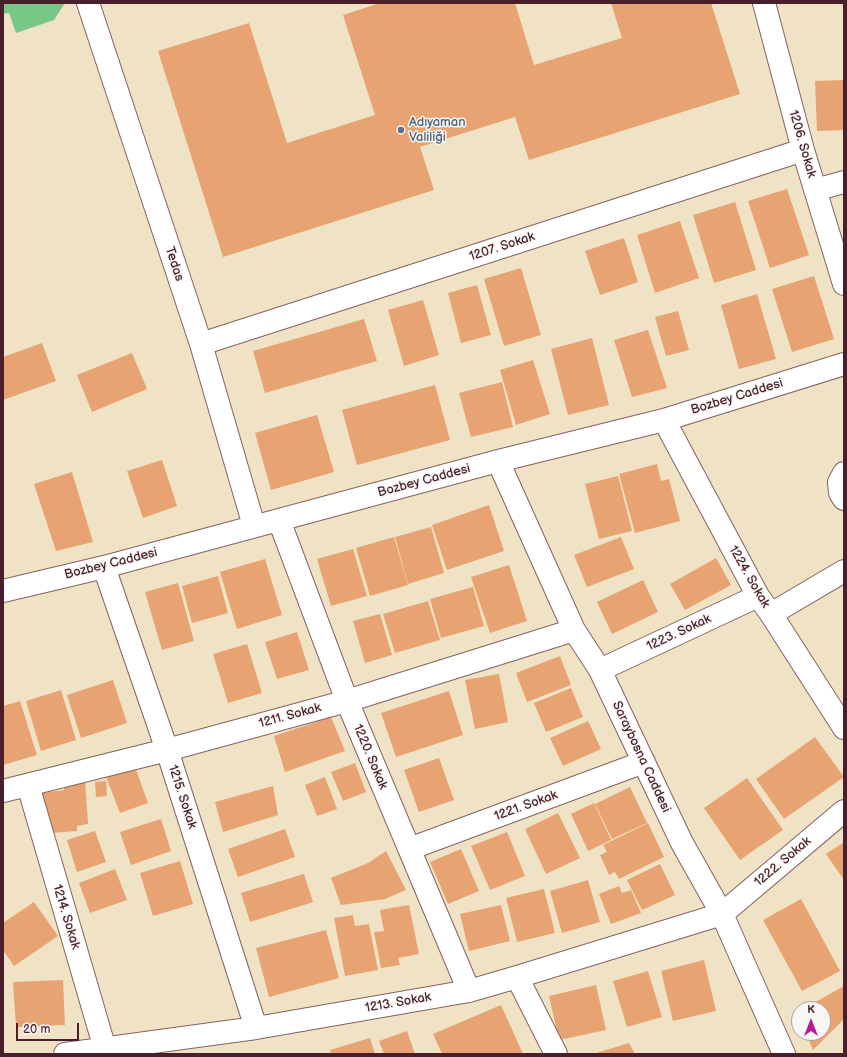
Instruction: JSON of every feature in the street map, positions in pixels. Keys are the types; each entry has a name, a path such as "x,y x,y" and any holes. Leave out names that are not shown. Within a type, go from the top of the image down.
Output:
{"street":[{"name":"Tedas","path":"88,3 201,344 254,526"},
{"name":"1206. Sokak","path":"764,3 803,150 844,284"},
{"name":"1207. Sokak","path":"201,344 803,150"},
{"path":"815,190 844,182"},
{"name":"Bozbey Caddesi","path":"3,591 104,567 498,461 664,420 844,364"},
{"name":"1224. Sokak","path":"664,420 758,596 844,728"},
{"name":"Saraybosna Caddesi","path":"498,461 574,630 600,670 682,843 722,914 784,1054"},
{"path":"844,473 839,482 840,493 844,499"},
{"name":"1220. Sokak","path":"278,520 347,701 469,991"},
{"name":"1215. Sokak","path":"104,567 167,750 256,1028"},
{"path":"771,614 844,571"},
{"name":"1223. Sokak","path":"600,670 758,596"},
{"name":"1211. Sokak","path":"3,791 167,750 347,701 574,630"},
{"name":"1221. Sokak","path":"409,849 644,762"},
{"name":"1214. Sokak","path":"28,785 105,1049"},
{"name":"1222. Sokak","path":"722,914 844,811"},
{"name":"1213. Sokak","path":"65,1054 256,1028 469,991 517,978 722,914"},
{"path":"517,978 556,1054"}],"green space":[{"path":"3,3 65,3 54,20 16,33 9,13 3,14"}],"building":[{"name":"Adıyaman Valiliği","path":"380,3 515,3 534,65 622,38 611,3 711,3 740,94 529,160 515,117 420,147 434,190 223,257 158,51 249,23 287,143 375,115 343,15"},
{"path":"844,80 844,130 817,131 815,81"},
{"path":"787,189 809,255 770,268 748,201"},
{"path":"735,202 756,270 714,283 693,215"},
{"path":"680,221 699,278 655,293 637,235"},
{"path":"624,238 638,282 600,295 585,251"},
{"path":"521,268 541,335 504,346 484,279"},
{"path":"814,276 834,339 792,352 772,289"},
{"path":"477,285 491,335 461,343 448,293"},
{"path":"757,294 776,359 739,369 721,305"},
{"path":"423,300 439,355 404,366 388,310"},
{"path":"678,311 689,350 666,356 655,317"},
{"path":"364,319 377,361 265,393 253,351"},
{"path":"648,330 667,388 632,397 614,340"},
{"path":"592,338 609,405 568,415 551,349"},
{"path":"42,343 56,381 3,400 3,357"},
{"path":"132,353 147,389 92,412 77,375"},
{"path":"533,360 550,414 516,425 500,370"},
{"path":"502,382 513,427 471,437 459,393"},
{"path":"435,385 450,440 357,465 342,410"},
{"path":"317,415 334,472 271,490 255,433"},
{"path":"162,460 177,506 143,518 127,471"},
{"path":"657,464 661,481 669,479 680,521 635,533 619,474"},
{"path":"72,472 93,542 56,551 34,484"},
{"path":"618,476 632,531 599,539 585,484"},
{"path":"489,505 504,551 447,570 432,525"},
{"path":"431,527 444,573 408,584 395,537"},
{"path":"394,537 408,585 370,596 356,548"},
{"path":"621,537 634,569 587,587 574,555"},
{"path":"353,549 367,596 331,606 317,559"},
{"path":"716,558 731,585 685,610 670,584"},
{"path":"265,559 282,615 237,629 220,572"},
{"path":"509,565 527,621 490,633 471,577"},
{"path":"218,576 228,613 192,623 182,586"},
{"path":"643,580 658,612 612,634 597,602"},
{"path":"178,583 194,641 162,650 145,592"},
{"path":"473,587 484,626 441,638 430,599"},
{"path":"428,601 440,640 395,653 383,614"},
{"path":"380,614 392,655 365,663 353,621"},
{"path":"297,632 309,670 277,679 265,642"},
{"path":"247,644 262,693 228,703 213,654"},
{"path":"560,656 571,685 527,702 516,673"},
{"path":"499,674 508,722 475,729 465,680"},
{"path":"113,680 127,723 81,738 67,695"},
{"path":"571,688 583,717 546,732 534,703"},
{"path":"61,690 76,740 41,751 26,701"},
{"path":"449,691 463,735 396,757 381,713"},
{"path":"20,701 37,755 3,765 3,706"},
{"path":"331,717 345,751 285,772 274,736"},
{"path":"588,721 601,749 563,766 550,738"},
{"path":"815,737 844,777 784,819 756,779"},
{"path":"439,758 454,800 419,812 404,770"},
{"path":"355,763 366,792 343,801 331,772"},
{"path":"134,764 148,803 120,813 105,774"},
{"path":"325,777 337,809 317,816 305,785"},
{"path":"747,778 783,830 740,860 704,808"},
{"path":"85,780 88,824 77,826 77,831 51,833 51,820 43,820 43,793 64,790 64,783"},
{"path":"106,781 107,796 96,797 95,782"},
{"path":"273,786 278,815 223,832 215,802"},
{"path":"630,787 647,823 612,839 595,804"},
{"path":"594,803 611,840 588,851 571,814"},
{"path":"558,813 580,858 546,874 525,829"},
{"path":"161,819 171,851 131,865 120,832"},
{"path":"648,823 664,857 619,879 615,872 609,875 600,855 607,852 603,845"},
{"path":"285,829 295,857 238,877 228,849"},
{"path":"95,831 106,862 77,872 67,840"},
{"path":"507,832 525,876 490,890 471,846"},
{"path":"844,842 844,880 826,854"},
{"path":"461,849 479,891 448,904 430,862"},
{"path":"386,851 406,890 385,899 341,905 331,878 368,863"},
{"path":"180,861 193,904 153,916 140,873"},
{"path":"660,864 675,895 642,910 627,880"},
{"path":"115,869 127,900 90,913 79,883"},
{"path":"304,874 313,902 250,922 241,893"},
{"path":"588,880 600,922 562,933 550,891"},
{"path":"619,886 622,893 631,890 641,913 611,924 599,894"},
{"path":"544,889 555,933 517,942 506,898"},
{"path":"801,899 840,971 802,991 763,920"},
{"path":"34,902 58,936 14,966 3,950 3,923"},
{"path":"409,905 419,954 398,958 400,965 381,968 374,932 384,931 380,910"},
{"path":"501,905 510,941 469,951 460,914"},
{"path":"353,915 355,926 369,924 378,970 345,976 334,918"},
{"path":"326,930 339,978 269,997 256,948"},
{"path":"704,960 716,1011 673,1021 661,971"},
{"path":"648,971 662,1017 627,1027 613,981"},
{"path":"63,980 65,1025 16,1027 13,982"},
{"path":"596,985 606,1030 559,1040 549,996"},
{"path":"844,986 844,1019 831,1032 831,1001 817,1001"},
{"path":"501,1005 523,1054 442,1054 433,1034"},
{"path":"407,1031 415,1054 384,1054 379,1041"},
{"path":"370,1038 375,1054 331,1054 330,1050"},
{"path":"809,1041 822,1041 813,1050"},
{"path":"629,1043 635,1054 593,1054"}],"place":[{"name":"Adıyaman Valiliği","path":"401,130"}]}
